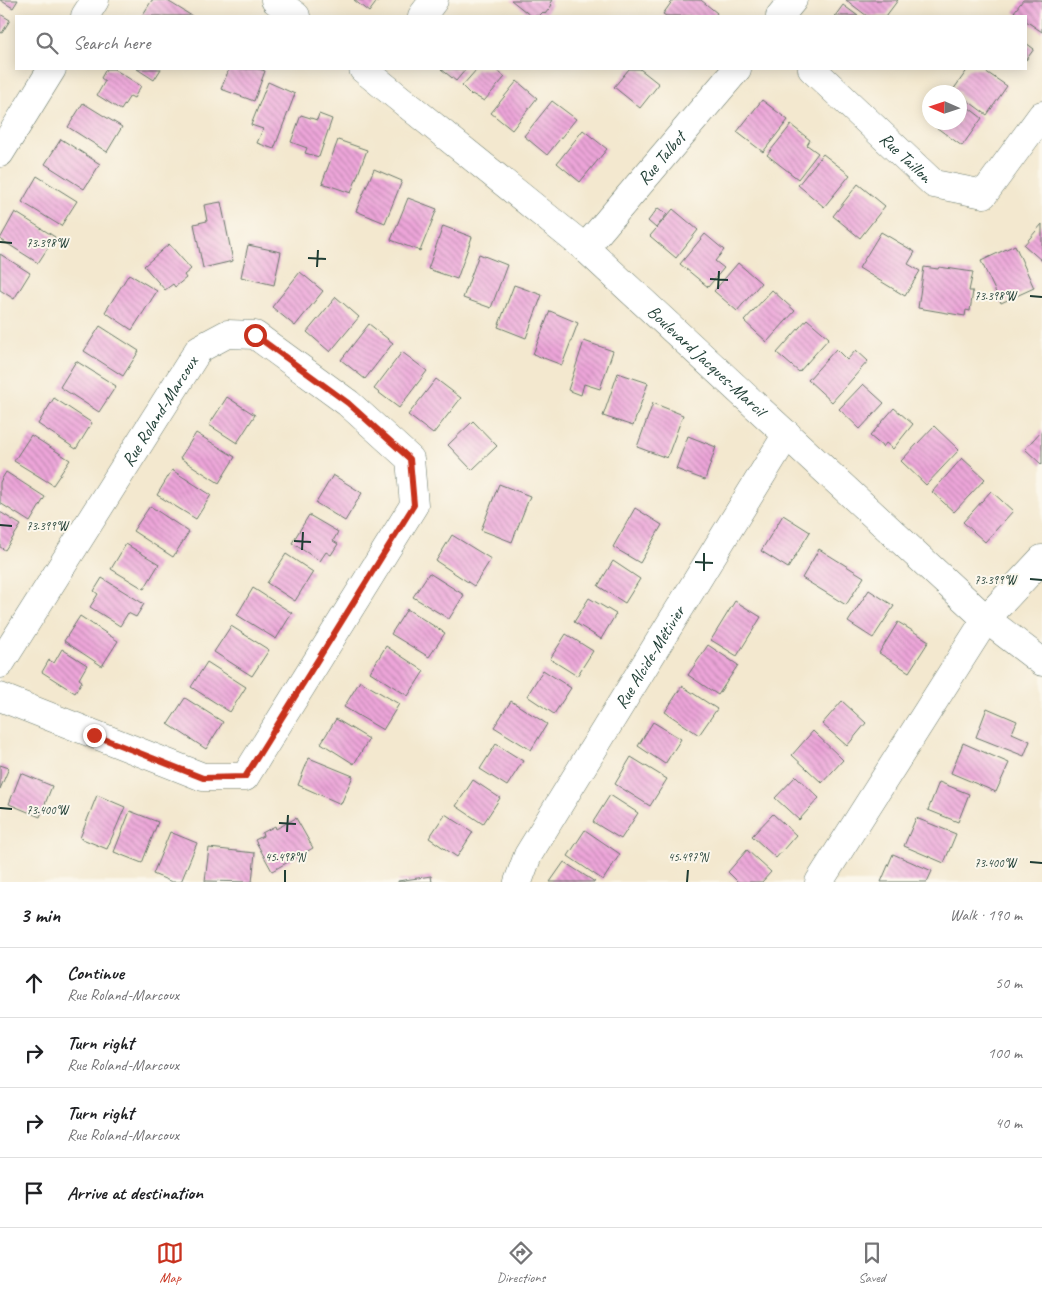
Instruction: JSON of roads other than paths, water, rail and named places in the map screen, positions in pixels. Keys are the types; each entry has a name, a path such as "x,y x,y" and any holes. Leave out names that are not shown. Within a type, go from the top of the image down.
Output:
{"street":[{"path":"86,15 95,0"},
{"path":"275,0 295,15"},
{"path":"423,15 434,0"},
{"path":"781,15 793,0"},
{"path":"0,153 51,70"},
{"name":"Rue Talbot","path":"585,248 736,70"},
{"name":"Rue Taillon","path":"813,70 934,184 984,194 1042,115"},
{"name":"Boulevard Jacques-Marcil","path":"373,72 585,248 986,619 1042,662"},
{"name":"Rue Roland-Marcoux","path":"0,664 198,349 227,334 255,335 348,403 410,459 414,505 245,777 203,778 0,697"},
{"name":"Rue Alcide-Métivier","path":"518,882 528,855 787,434"},
{"path":"819,882 986,619 1042,559"}]}
